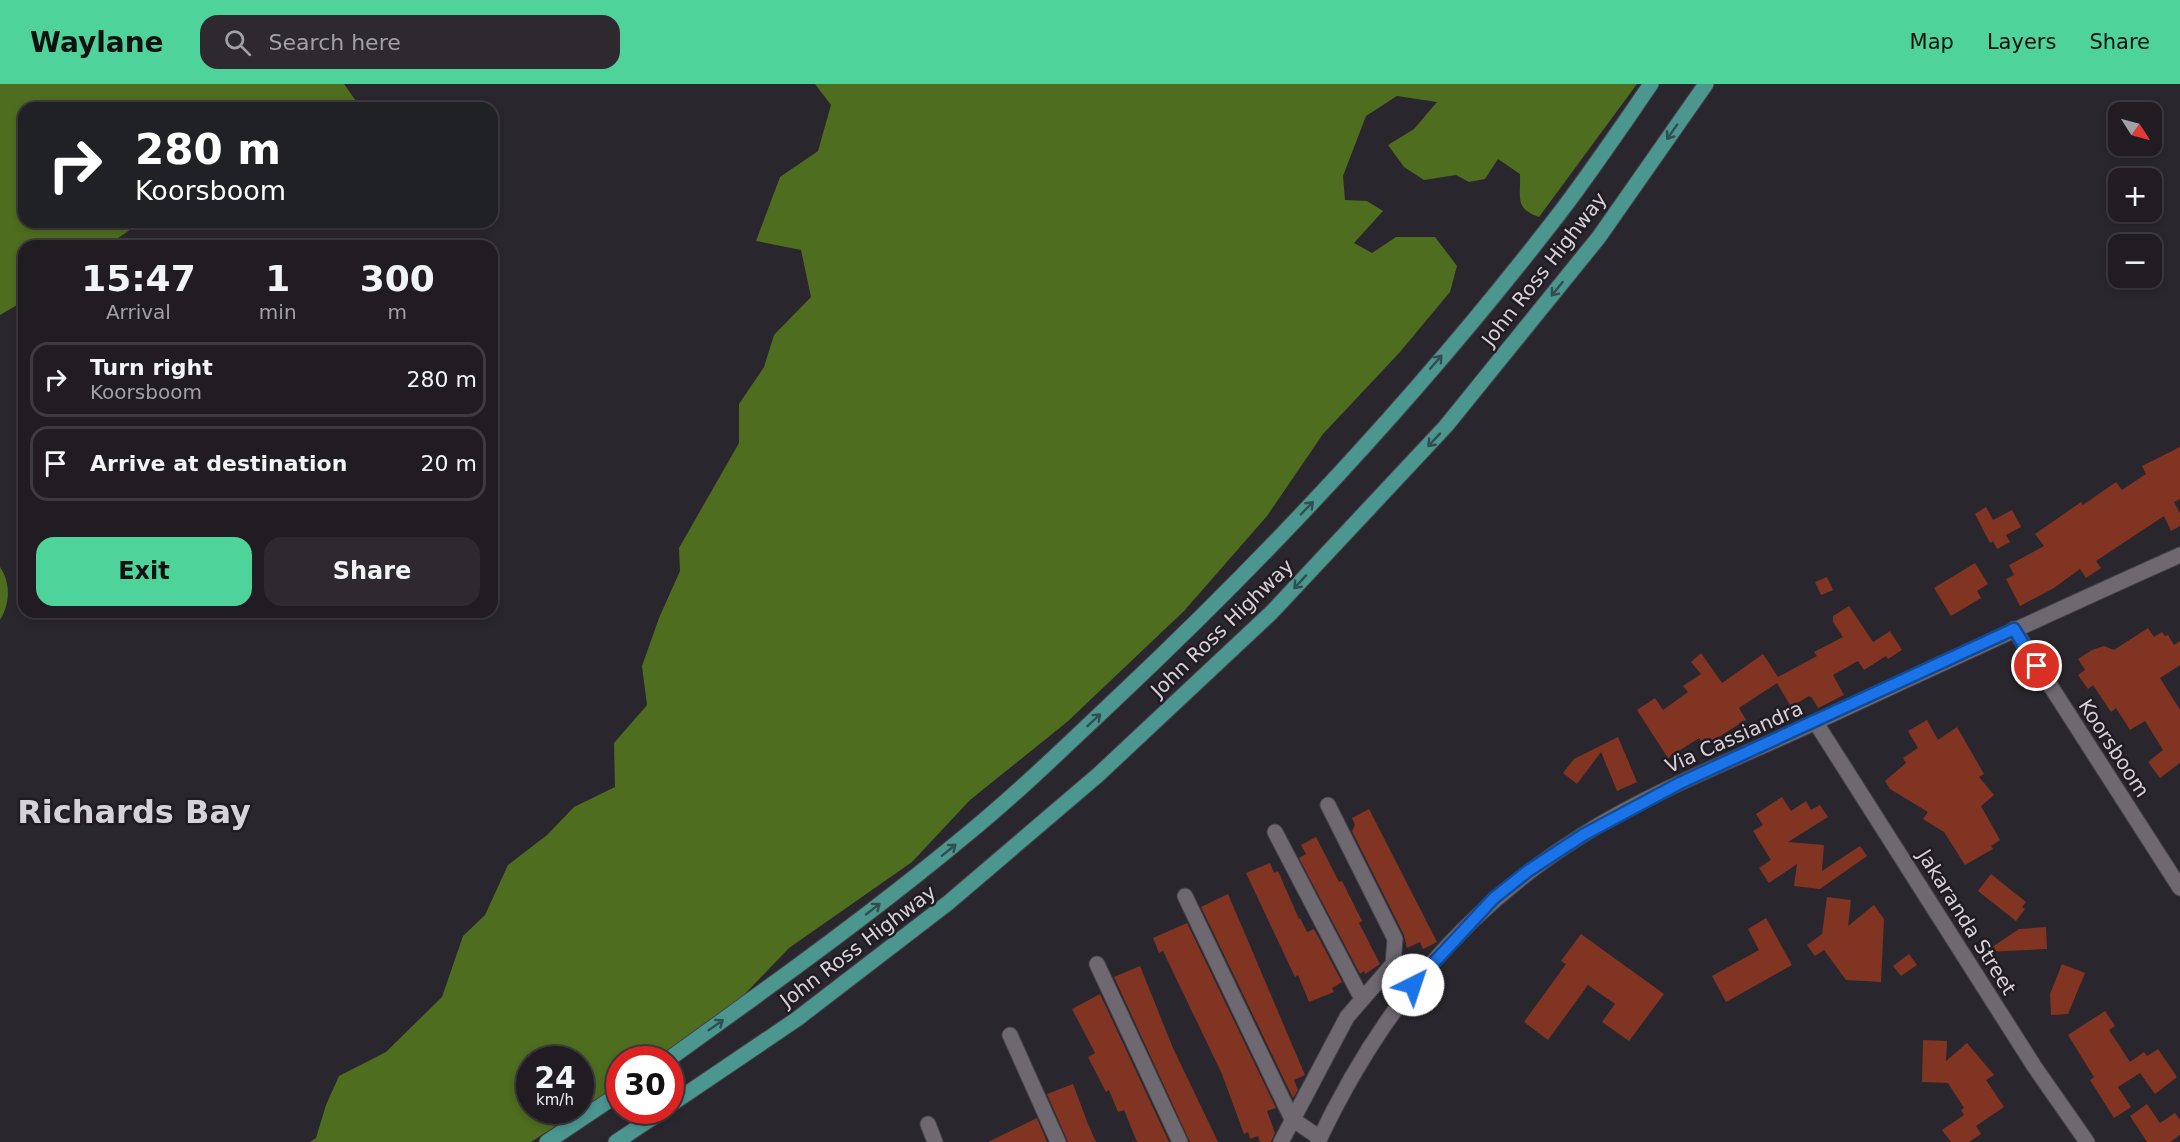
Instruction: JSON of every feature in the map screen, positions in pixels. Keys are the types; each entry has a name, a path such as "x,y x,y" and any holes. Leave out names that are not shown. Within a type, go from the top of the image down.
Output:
{"main road":[{"name":"John Ross Highway","path":"684,1048 812,957 967,835 1035,775 1207,614 1352,461 1498,290 1564,208 1651,84"},
{"name":"John Ross Highway","path":"684,1096 797,1019 948,903 1098,775 1272,612 1446,426 1599,237 1706,84"},
{"path":"547,1142 606,1102"},
{"path":"616,1142 643,1124"}],"street":[{"name":"Via Cassiandra","path":"1319,1140 1359,1061 1413,985 1494,898 1528,871 1583,835 1680,783 1816,723 2014,629 2180,555"},
{"name":"Koorsboom","path":"2014,629 2180,888"},
{"name":"Jakaranda Street","path":"1816,723 2034,1066 2087,1142"},
{"path":"1281,1142 1339,1031 1362,999 1393,964 1395,939 1328,805"},
{"path":"1275,832 1362,999"},
{"path":"1185,896 1292,1119 1319,1140"},
{"path":"1097,964 1179,1142"},
{"path":"1010,1035 1058,1142"},
{"path":"928,1124 935,1142"}],"green space":[{"path":"0,84 344,84 357,102 18,102 18,228 132,228 116,240 18,240 18,304 0,315"},
{"path":"815,84 1637,84 1539,217 1531,214 1522,206 1520,174 1498,159 1485,179 1469,182 1456,175 1424,180 1404,167 1388,145 1414,129 1437,102 1397,96 1366,116 1343,176 1345,200 1367,201 1383,211 1354,243 1372,253 1396,237 1435,237 1457,266 1450,292 1400,352 1323,434 1267,516 1184,611 1067,722 970,800 912,862 789,948 741,998 675,1046 606,1046 606,1093 594,1101 594,1046 516,1046 516,1124 559,1124 531,1142 310,1142 316,1138 326,1105 339,1076 386,1052 442,997 463,936 485,915 508,865 547,835 574,807 615,787 614,743 647,705 642,666 659,618 680,571 679,548 739,443 739,404 764,367 774,335 811,297 801,250 756,241 780,177 818,151 831,105"},
{"path":"0,567 4,573 8,594 6,607 0,620"}],"building":[{"path":"2180,447 2180,499 2174,502 2180,513 2180,526 2171,531 2164,516 2096,561 2101,568 2086,578 2080,569 2054,588 2020,606 2006,579 2014,575 2009,565 2044,546 2035,534 2081,502 2083,505 2116,482 2122,490 2146,474 2142,466"},
{"path":"1986,507 1993,520 2012,510 2021,527 2006,535 2010,542 1997,549 1993,541 1990,543 1975,514"},
{"path":"1975,563 1988,584 1977,591 1981,598 1951,616 1934,588"},
{"path":"1827,577 1833,590 1821,595 1815,582"},
{"path":"1849,606 1873,642 1890,631 1902,650 1888,659 1886,656 1864,670 1858,661 1833,675 1844,695 1818,708 1809,696 1791,707 1777,683 1739,708 1746,720 1704,746 1699,738 1668,758 1637,710 1655,698 1663,710 1688,692 1683,686 1701,674 1691,662 1701,653 1722,683 1763,654 1778,677 1817,656 1814,652 1843,637 1833,622 1833,616"},
{"path":"2148,628 2154,637 2162,632 2165,636 2168,635 2174,645 2180,641 2180,665 2160,678 2180,710 2180,763 2160,778 2148,762 2163,750 2145,721 2130,730 2116,708 2111,712 2093,685 2088,689 2078,675 2085,670 2078,659 2104,646 2114,650"},
{"path":"1927,720 1938,740 1957,727 1984,774 1979,777 1994,795 1981,806 2000,840 1991,846 1993,849 1965,865 1944,832 1923,819 1928,812 1890,789 1885,781 1906,763 1903,758 1918,748 1908,731"},
{"path":"1618,737 1637,782 1617,791 1601,752 1577,784 1563,773 1574,759"},
{"path":"1782,797 1791,811 1806,801 1811,810 1820,805 1828,817 1788,842 1824,845 1822,871 1860,846 1867,856 1820,889 1794,886 1797,864 1769,883 1759,868 1771,860 1753,831 1763,825 1756,814"},
{"path":"1369,809 1437,942 1423,949 1420,942 1407,948 1404,935 1352,831 1355,825 1352,818"},
{"path":"1316,837 1339,882 1342,881 1362,921 1359,923 1380,964 1365,974 1364,971 1360,974 1299,858 1306,854 1301,845"},
{"path":"1270,863 1274,873 1278,871 1299,919 1307,932 1314,929 1342,982 1332,988 1334,992 1309,1002 1298,975 1295,977 1246,873"},
{"path":"1991,874 2026,902 2022,907 2025,909 2016,921 1978,891"},
{"path":"1228,894 1305,1075 1294,1080 1298,1090 1293,1098 1201,907"},
{"path":"1827,897 1851,900 1848,926 1874,905 1884,919 1881,982 1846,980 1824,950 1815,956 1807,945 1822,934"},
{"path":"1766,918 1792,965 1726,1002 1712,976 1759,950 1748,929"},
{"path":"1187,923 1276,1108 1267,1111 1275,1133 1271,1142 1260,1142 1258,1136 1250,1139 1248,1132 1244,1134 1222,1074 1163,951 1159,953 1153,938"},
{"path":"2046,927 2047,949 1985,952 2019,929"},
{"path":"1581,934 1664,994 1629,1041 1602,1022 1615,1004 1588,985 1548,1040 1524,1022 1566,964 1561,961"},
{"path":"1909,954 1917,965 1901,976 1893,966"},
{"path":"2062,964 2085,973 2068,1014 2051,1015 2050,994"},
{"path":"1140,966 1173,1048 1218,1142 1190,1142 1114,977"},
{"path":"1100,994 1169,1142 1137,1142 1124,1110 1118,1112 1109,1090 1106,1092 1088,1057 1095,1053 1072,1009"},
{"path":"2105,1011 2115,1026 2109,1030 2130,1062 2144,1052 2147,1056 2158,1049 2177,1077 2155,1094 2140,1073 2118,1087 2131,1107 2114,1118 2090,1080 2094,1077 2068,1035"},
{"path":"1923,1040 1947,1041 1946,1061 1967,1043 1994,1075 1986,1080 2004,1107 1976,1126 1981,1134 1969,1142 1951,1142 1942,1130 1964,1115 1961,1110 1964,1108 1948,1083 1922,1082"},
{"path":"1073,1084 1096,1142 1068,1142 1047,1094"},
{"path":"2147,1104 2160,1123 2175,1113 2180,1120 2180,1135 2170,1142 2147,1142 2130,1116"},
{"path":"1037,1118 1047,1142 988,1142"}],"district":[{"name":"Richards Bay","path":"134,812"}],"route":[{"path":"1413,985 1494,898 1528,871 1583,835 1680,783 1816,723 2014,629 2037,666"}]}
